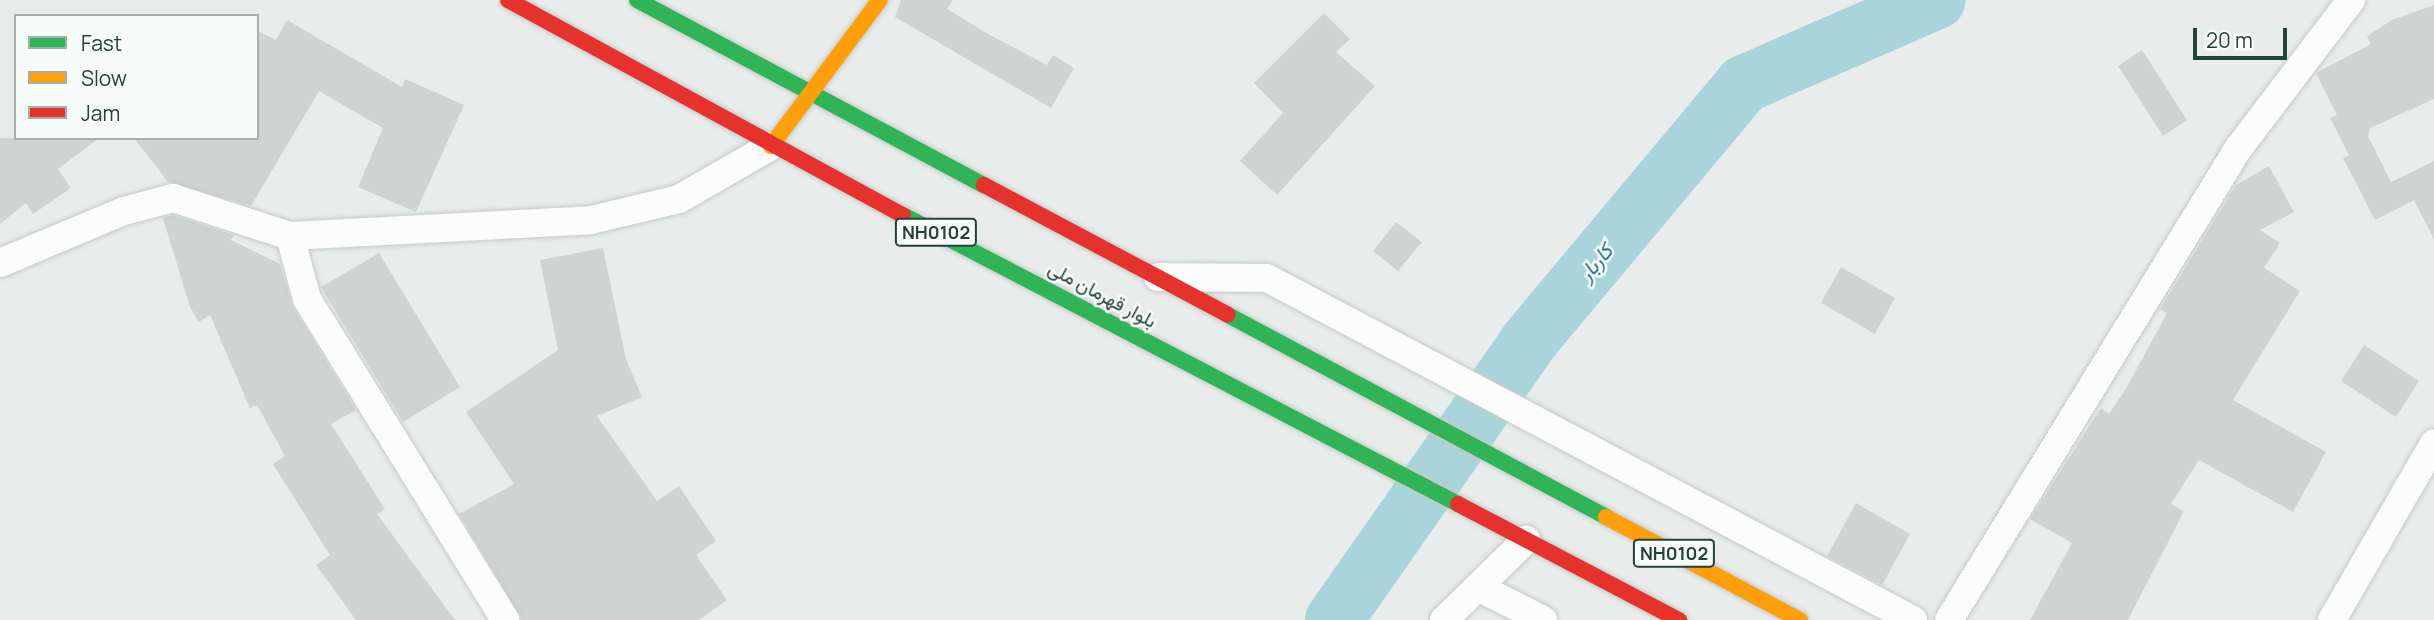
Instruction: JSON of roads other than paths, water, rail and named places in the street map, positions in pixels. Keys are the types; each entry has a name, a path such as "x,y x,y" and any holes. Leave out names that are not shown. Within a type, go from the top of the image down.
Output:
{"main road":[{"name":"بلوار قهرمان ملی","path":"508,0 771,146 1679,620"},
{"name":"NH0102","path":"637,0 1800,620"},
{"path":"771,146 880,0"}],"street":[{"path":"1949,620 2238,149 2351,0"},
{"path":"0,263 124,211 173,198 290,236 592,220 679,199 771,146"},
{"path":"290,236 307,299 505,620"},
{"path":"1155,277 1267,278 1913,620"},
{"path":"2332,620 2434,443"},
{"path":"1444,620 1526,540"},
{"path":"1478,586 1543,620"}],"waterway":[{"name":"کاربار","path":"1334,620 1529,341 1744,84 1937,0"}]}
